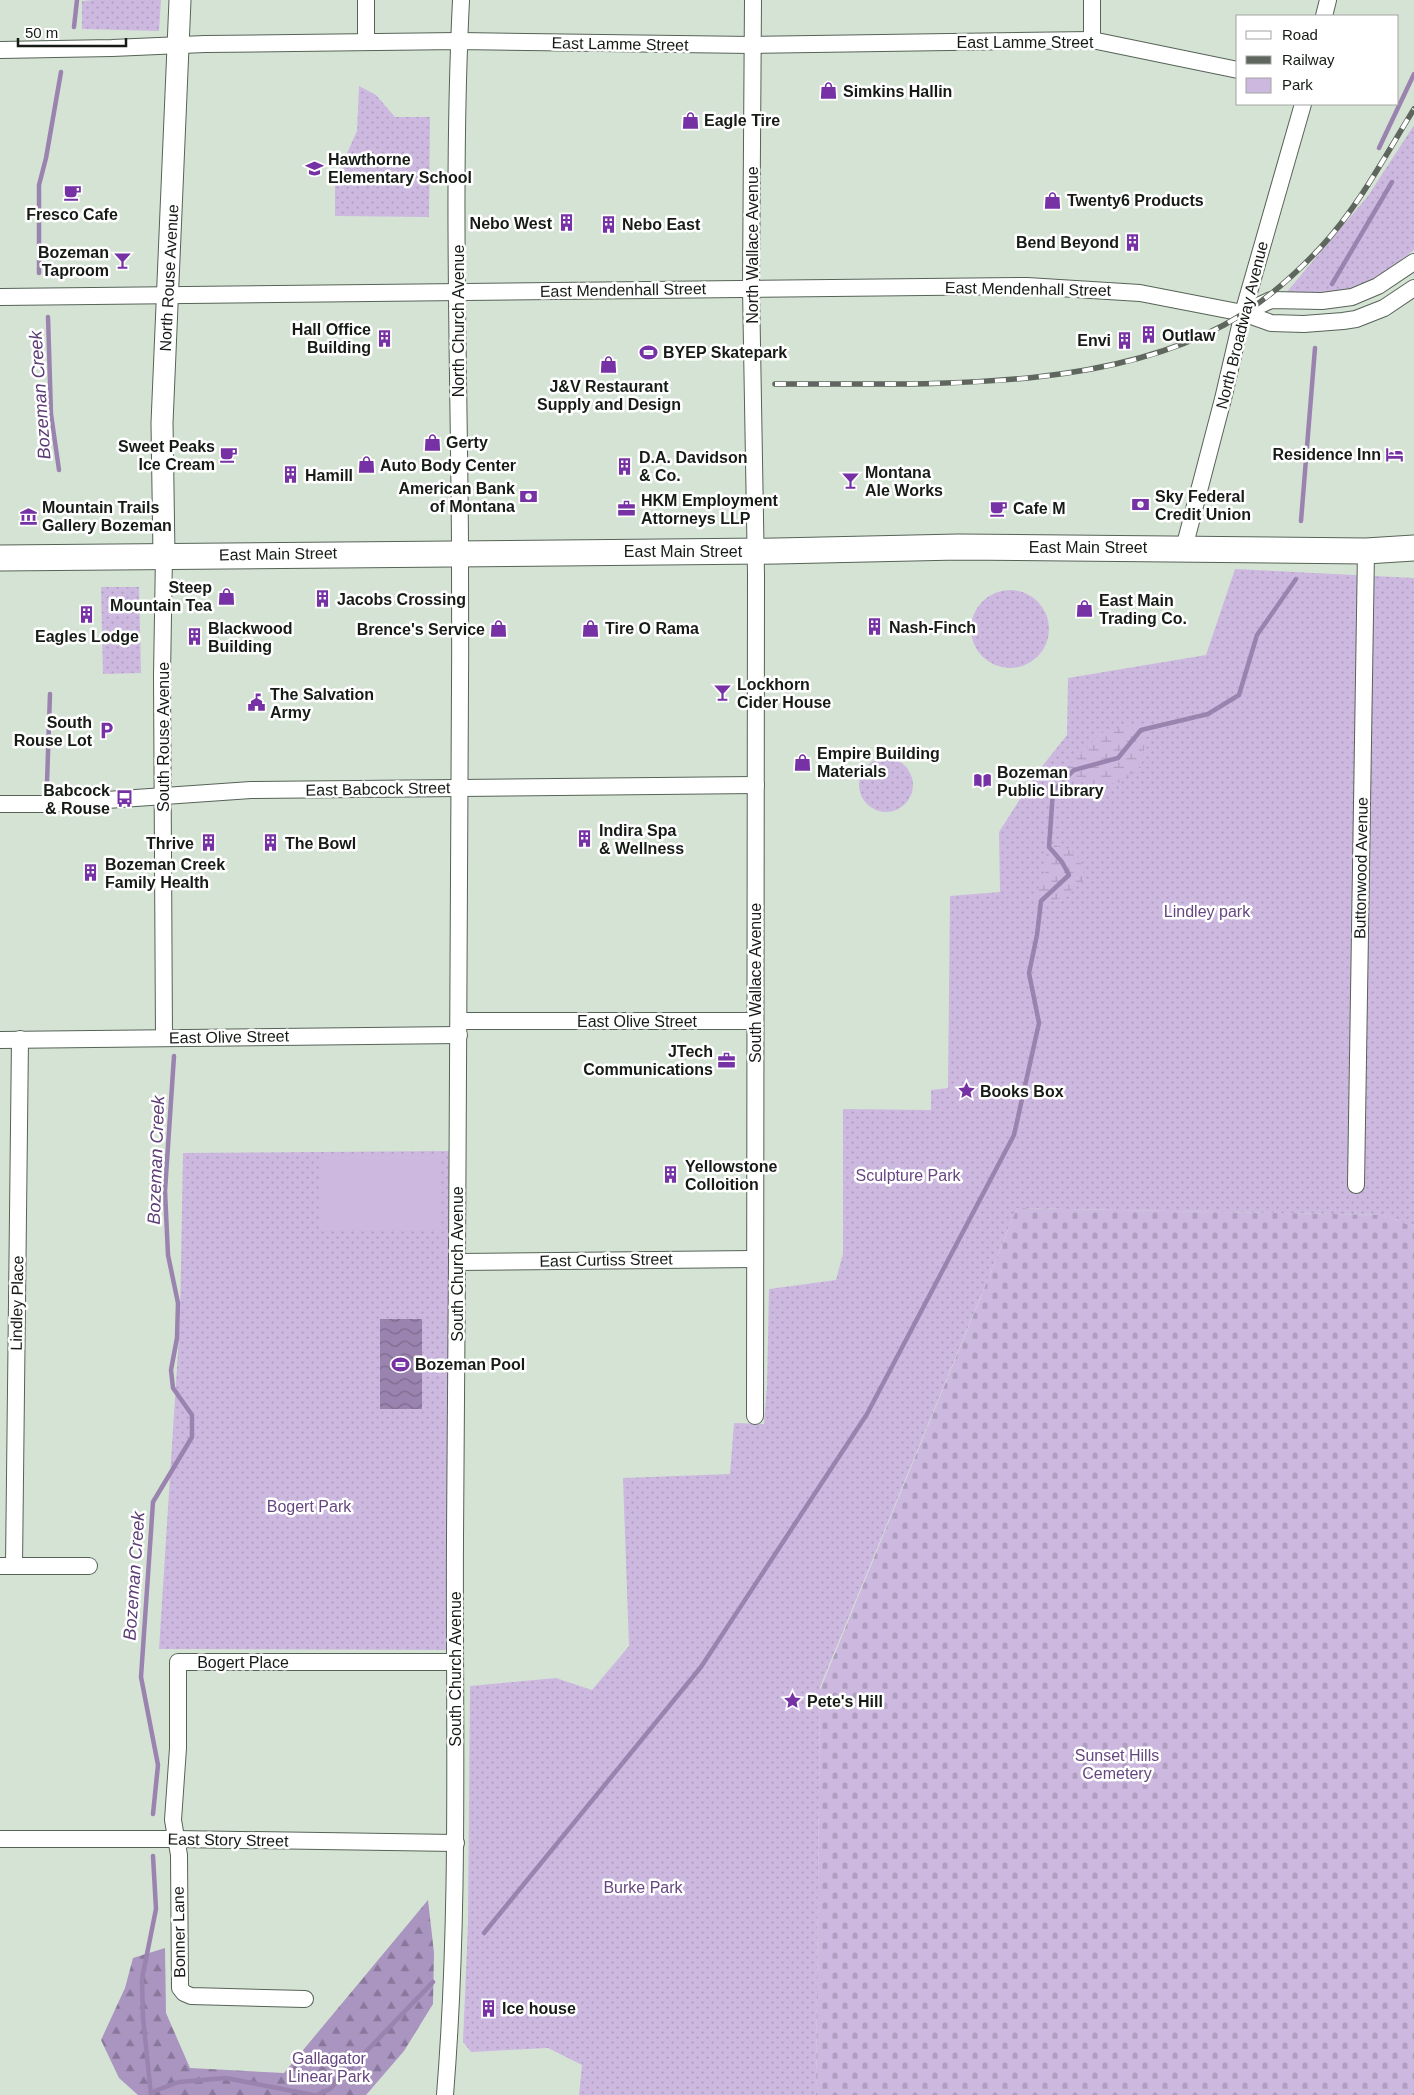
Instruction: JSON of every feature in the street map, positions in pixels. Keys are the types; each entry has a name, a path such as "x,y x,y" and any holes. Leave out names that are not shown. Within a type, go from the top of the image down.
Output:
{"highway":[{"name":"East Main Street","path":"0,558 460,552 756,551 950,547 1366,551 1414,555"},
{"name":"East Main Street","path":"1366,551 1414,548"}],"main road":[{"name":"North Rouse Avenue","path":"164,556 162,423 180,0"}],"street":[{"path":"366,0 366,42"},
{"name":"North Church Avenue","path":"460,552 457,292 461,0"},
{"name":"North Wallace Avenue","path":"753,0 751,288 756,551"},
{"path":"1092,0 1092,40"},
{"path":"1324,15 1328,0"},
{"name":"East Lamme Street","path":"0,50 178,45 459,41 752,45 1092,40 1236,70"},
{"name":"North Broadway Avenue","path":"1184,548 1223,399 1243,313 1303,105"},
{"path":"1243,313 1271,300 1322,301 1352,297 1378,286 1414,262"},
{"name":"East Mendenhall Street","path":"0,297 1027,286 1140,293 1243,313 1271,323 1344,322 1384,308 1414,288"},
{"name":"South Wallace Avenue","path":"755,1416 756,551"},
{"name":"Buttonwood Avenue","path":"1356,1185 1366,551"},
{"name":"South Church Avenue","path":"444,2095 453,1967 456,1843 454,1662 459,1028 460,552"},
{"name":"South Rouse Avenue","path":"164,556 164,1038"},
{"name":"East Babcock Street","path":"0,804 50,804 251,790 756,785"},
{"name":"East Olive Street","path":"0,1040 164,1038 754,1021"},
{"name":"Lindley Place","path":"7,1566 20,1039"},
{"name":"East Curtiss Street","path":"457,1262 754,1259"},
{"path":"7,1566 89,1566"},
{"name":"Bogert Place","path":"176,1839 173,1820 178,1748 178,1662 454,1662"},
{"name":"East Story Street","path":"0,1839 176,1839 456,1843"},
{"name":"Bonner Lane","path":"176,1839 179,1855 179,1976 180,1988 184,1993 191,1996 305,1999"}],"green space":[{"path":"161,0 159,31 82,29 82,1"},
{"path":"359,86 376,95 395,117 430,117 429,217 335,216 335,180 357,131"},
{"path":"1414,125 1414,250 1382,275 1350,290 1285,294 1368,196"},
{"path":"1235,569 1414,578 1414,1227 1383,1215 1017,1208 820,1687 816,2095 579,2095 582,2065 548,2048 471,2052 463,2042 468,1923 470,1686 556,1678 592,1690 629,1646 623,1478 730,1474 734,1423 764,1424 767,1385 769,1289 836,1280 843,1253 843,1109 931,1110 931,1090 948,1088 950,896 1000,892 999,832 1036,774 1067,735 1068,678 1206,655"},
{"path":"101,587 139,587 141,673 103,674"},
{"path":"1010,590 1025,593 1042,607 1046,614 1049,629 1046,644 1032,661 1025,665 1010,668 995,665 978,651 974,644 971,629 974,614 988,597 995,593"},
{"path":"1139,726 1146,736 1141,767 1118,783 1086,784 1072,777 1066,769 1101,733"},
{"path":"886,758 896,760 905,766 911,775 913,785 911,795 905,804 896,810 886,812 876,810 867,804 861,795 859,785 861,775 867,766 876,760"},
{"path":"1055,845 1073,852 1077,856 1084,880 1063,897 1047,903 1033,897 1044,876 1046,853"},
{"name":"Bogert Park","path":"451,1151 449,1650 159,1649 180,1320 183,1153"},
{"path":"440,1154 440,1230 321,1230 321,1155"},
{"name":"Sunset Hills Cemetery","path":"1017,1208 1383,1215 1414,1227 1414,2095 816,2095 820,1690"},
{"name":"Gallagator Linear Park","path":"428,1900 434,1953 433,2004 404,2051 366,2095 138,2095 119,2078 101,2040 125,1988 133,1958 165,1948 166,2013 190,2068 284,2073"}],"water":[{"name":"Bozeman Pool","path":"380,1319 422,1319 422,1409 380,1409"}],"waterway":[{"name":"Bozeman Creek","path":"74,27 77,0"},
{"name":"Bozeman Creek","path":"39,273 39,185 46,158 61,72"},
{"path":"1379,148 1414,74"},
{"path":"1332,284 1392,182"},
{"name":"Bozeman Creek","path":"48,317 51,414 59,470"},
{"path":"1301,521 1315,348"},
{"path":"484,1933 701,1667 867,1414 1014,1135 1039,1023 1029,973 1037,935 1041,901 1069,875 1062,862 1049,847 1053,791 1074,770 1118,758 1141,730 1208,714 1239,695 1257,635 1296,579"},
{"name":"Bozeman Creek","path":"47,783 50,694"},
{"name":"Bozeman Creek","path":"153,1814 158,1765 141,1677 153,1502 192,1437 192,1415 173,1388 171,1370 177,1338 178,1303 168,1255 165,1191 174,1056"},
{"name":"Bozeman Creek","path":"151,2095 143,2018 142,1979 156,1909 153,1856"},
{"path":"317,2095 330,2089 433,1982"},
{"path":"152,2092 179,2082 226,2078 313,2095"}],"railway":[{"path":"775,384 945,383 1004,380 1063,374 1119,363 1173,347 1238,317 1288,280 1321,247 1347,215 1382,163 1414,109"}],"place":[{"name":"Simkins Hallin","path":"829,91"},
{"name":"Eagle Tire","path":"690,120"},
{"name":"Hawthorne Elementary School","path":"314,168"},
{"name":"Fresco Cafe","path":"72,193"},
{"name":"Twenty6 Products","path":"1053,200"},
{"name":"Nebo West","path":"566,223"},
{"name":"Nebo East","path":"608,224"},
{"name":"Bend Beyond","path":"1133,242"},
{"name":"Bozeman Taproom","path":"123,261"},
{"name":"Outlaw","path":"1148,335"},
{"name":"Hall Office Building","path":"385,338"},
{"name":"Envi","path":"1125,340"},
{"name":"BYEP Skatepark","path":"649,352"},
{"name":"J&V Restaurant Supply and Design","path":"609,364"},
{"name":"Gerty","path":"432,442"},
{"name":"Residence Inn","path":"1395,454"},
{"name":"Sweet Peaks Ice Cream","path":"229,455"},
{"name":"Auto Body Center","path":"366,465"},
{"name":"D.A. Davidson & Co.","path":"625,466"},
{"name":"Hamill","path":"291,475"},
{"name":"Montana Ale Works","path":"851,481"},
{"name":"American Bank of Montana","path":"529,497"},
{"name":"Sky Federal Credit Union","path":"1141,505"},
{"name":"Cafe M","path":"999,508"},
{"name":"HKM Employment Attorneys LLP","path":"627,509"},
{"name":"Mountain Trails Gallery Bozeman","path":"28,516"},
{"name":"Steep Mountain Tea","path":"226,596"},
{"name":"Jacobs Crossing","path":"323,599"},
{"name":"East Main Trading Co.","path":"1085,609"},
{"name":"Eagles Lodge","path":"87,615"},
{"name":"Nash-Finch","path":"875,627"},
{"name":"Tire O Rama","path":"591,628"},
{"name":"Brence's Service","path":"499,629"},
{"name":"Blackwood Building","path":"194,637"},
{"name":"Lockhorn Cider House","path":"723,693"},
{"name":"The Salvation Army","path":"256,703"},
{"name":"South Rouse Lot","path":"106,731"},
{"name":"Empire Building Materials","path":"803,762"},
{"name":"Bozeman Public Library","path":"983,781"},
{"name":"Babcock & Rouse","path":"124,799"},
{"name":"Indira Spa & Wellness","path":"585,839"},
{"name":"Thrive","path":"208,843"},
{"name":"The Bowl","path":"271,843"},
{"name":"Bozeman Creek Family Health","path":"91,873"},
{"name":"JTech Communications","path":"727,1060"},
{"name":"Books Box","path":"966,1091"},
{"name":"Yellowstone Colloition","path":"671,1175"},
{"name":"Bozeman Pool","path":"401,1364"},
{"name":"Pete's Hill","path":"793,1701"},
{"name":"Ice house","path":"488,2008"}],"park label":[{"name":"Lindley park","path":"1207,911"},
{"name":"Sculpture Park","path":"908,1175"},
{"name":"Burke Park","path":"643,1887"}]}
